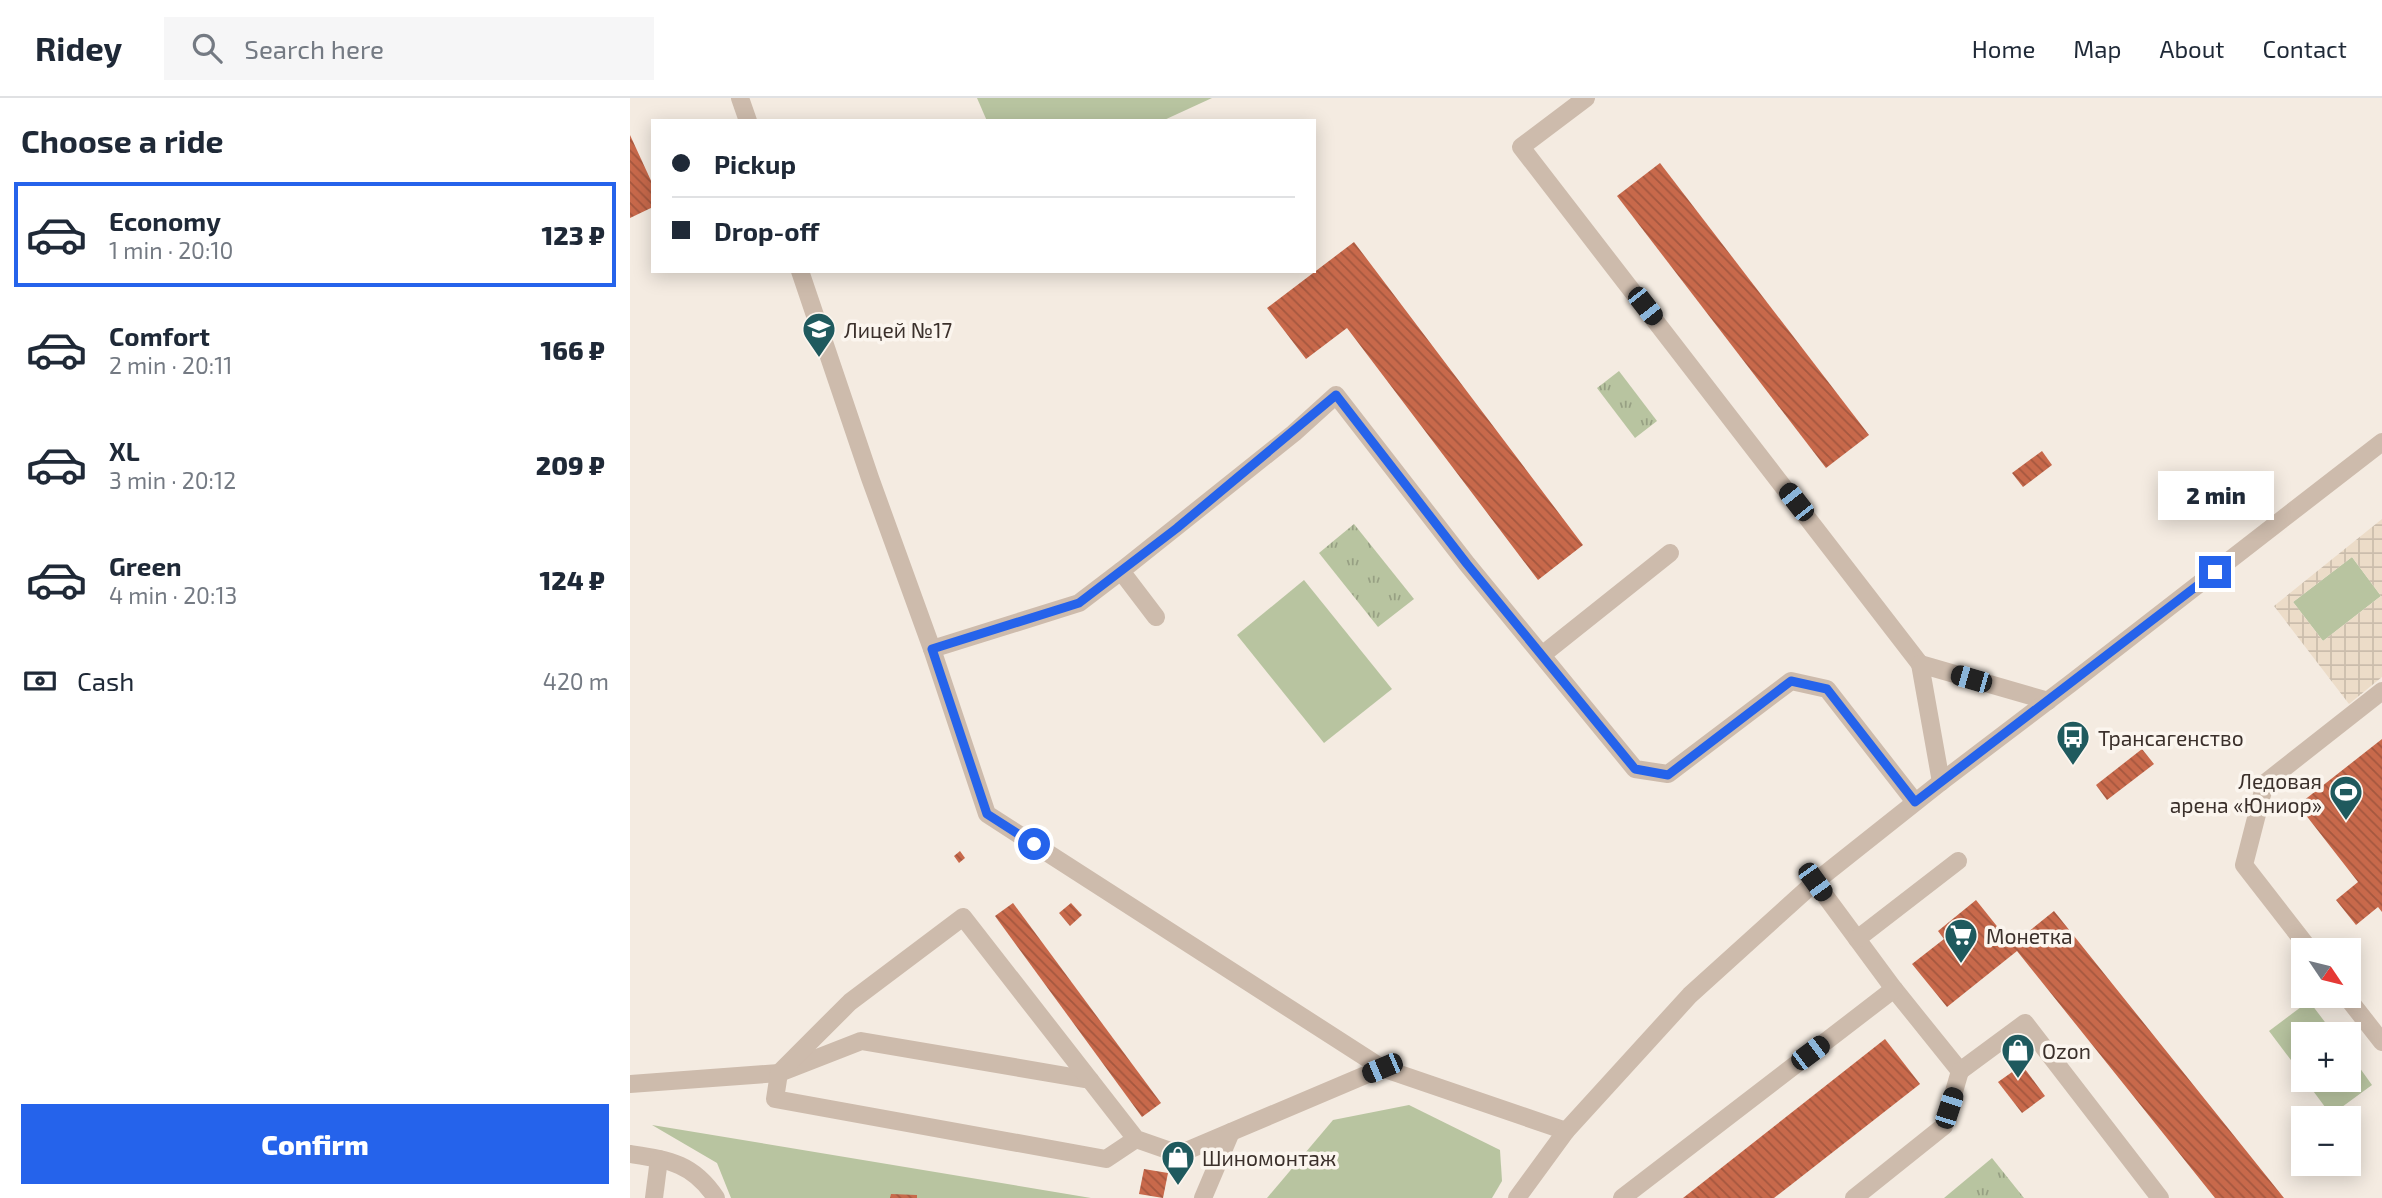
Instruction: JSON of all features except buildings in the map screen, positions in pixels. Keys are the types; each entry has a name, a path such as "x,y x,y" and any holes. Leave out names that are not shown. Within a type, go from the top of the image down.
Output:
{"street":[{"path":"740,98 747,119"},
{"path":"1586,98 1521,147 1920,664 1941,782"},
{"path":"801,273 987,814 1382,1068 1566,1131"},
{"path":"932,649 1079,603 1241,476 1336,395 1450,543 1635,769 1668,775 1791,681 1827,689 1915,802"},
{"path":"1517,1198 1566,1131 1690,995 1815,882 2382,442"},
{"path":"1542,655 1670,553"},
{"path":"1121,571 1156,617"},
{"path":"1920,664 2049,701"},
{"path":"2302,938 2244,865 2265,783 2382,691"},
{"path":"1857,939 1958,860"},
{"path":"1815,882 1894,989 1960,1071"},
{"path":"1136,1139 1106,1159 775,1099 779,1073 850,1002 963,917 1136,1139 1180,1154 1382,1068"},
{"path":"1622,1198 1894,989"},
{"path":"2355,1008 2382,1042"},
{"path":"1854,1198 1944,1126 1960,1071 2025,1023 2160,1198"},
{"path":"630,1084 779,1073 861,1041 1090,1080"},
{"path":"1203,1198 1231,1132"},
{"path":"630,1154 659,1158 694,1171 716,1198"},
{"path":"653,1198 659,1158"}],"green space":[{"path":"977,98 1212,98 1166,119 986,119"},
{"path":"1619,371 1657,421 1635,438 1597,388"},
{"path":"1354,524 1414,599 1378,627 1319,553"},
{"path":"2352,557 2381,596 2323,641 2293,602"},
{"path":"1304,580 1392,689 1324,743 1237,635"},
{"path":"2300,1008 2314,1008 2325,1022 2291,1022 2291,1060 2269,1031"},
{"path":"2361,1070 2372,1085 2343,1106 2324,1106 2314,1092 2361,1092"},
{"path":"1409,1105 1500,1150 1502,1181 1492,1198 1267,1198 1333,1120"},
{"path":"652,1125 1091,1198 731,1198 717,1163"},
{"path":"1992,1158 2024,1198 1944,1198"}],"shaded area":[{"path":"2382,519 2382,677 2349,704 2274,606","holes":["2352,557 2381,596 2323,641 2293,602"]}],"place":[{"name":"Лицей №17","path":"819,359"},
{"name":"Трансагенство","path":"2073,767"},
{"name":"Ледовая арена «Юниор»","path":"2346,822"},
{"name":"Монетка","path":"1961,965"},
{"name":"Ozon","path":"2018,1080"},
{"name":"Шиномонтаж","path":"1178,1187"}],"route":[{"path":"1034,844 987,814 932,649 1079,603 1177,528 1294,433 1336,395 1467,564 1635,769 1668,775 1791,681 1827,689 1915,802 2215,572"}]}
